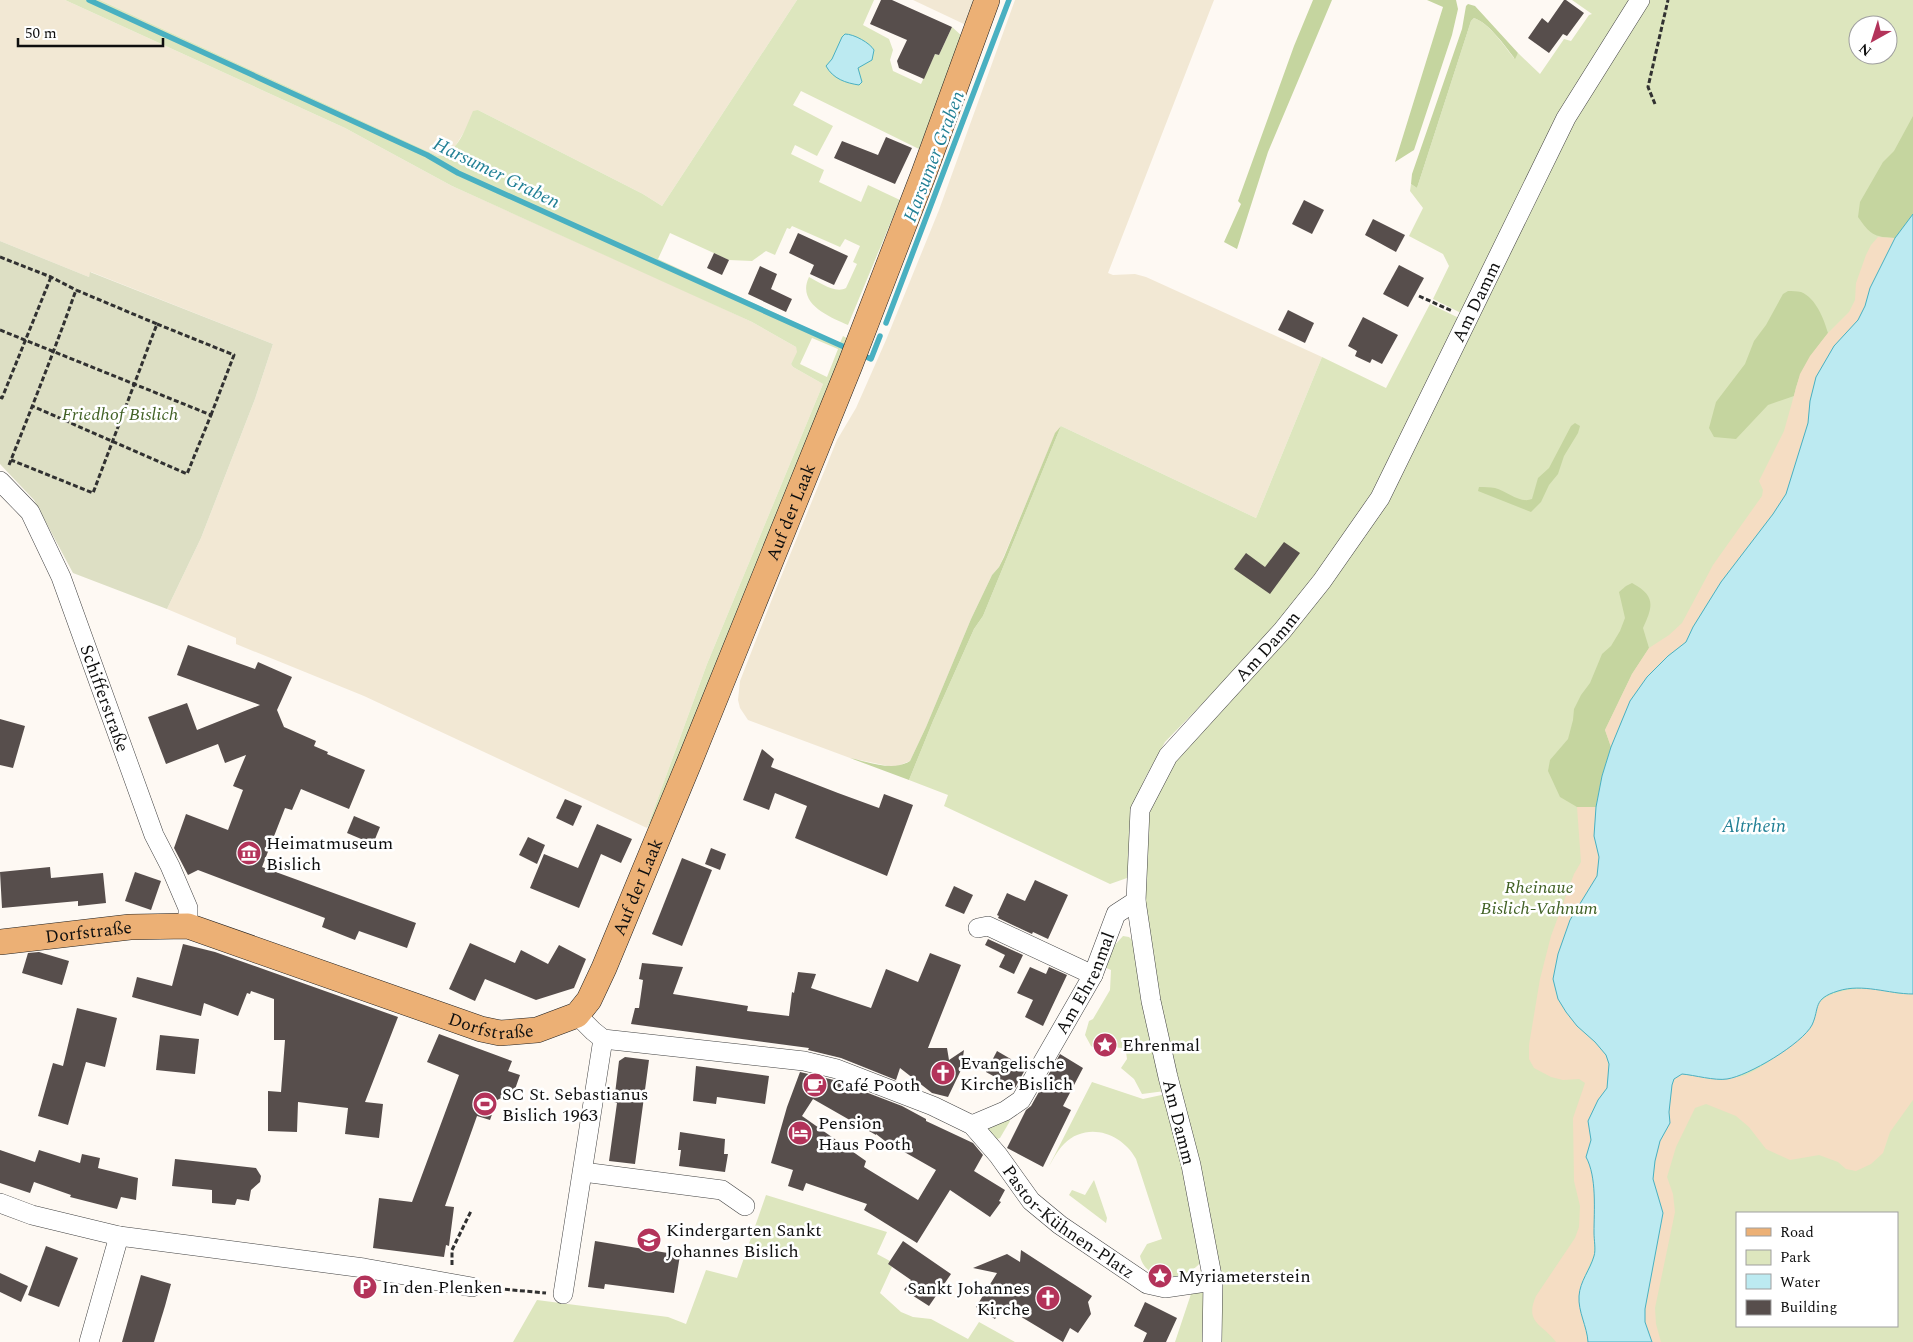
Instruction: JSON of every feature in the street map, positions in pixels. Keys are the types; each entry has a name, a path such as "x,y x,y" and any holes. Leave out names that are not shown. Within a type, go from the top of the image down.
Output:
{"main road":[{"name":"Auf der Laak","path":"577,1015 589,1000 604,968 689,762 856,348 924,173 987,0"},
{"name":"Dorfstraße","path":"0,942 130,927 188,926 481,1029 500,1033 537,1030 577,1015"}],"street":[{"name":"Am Damm","path":"1212,1342 1213,1281 1191,1165 1151,1001 1136,901 1140,810 1168,756 1282,632 1322,581 1380,498 1566,118 1640,0"},
{"name":"Schifferstraße","path":"4,490 30,512 61,577 154,835 188,908 188,926"},
{"name":"Am Ehrenmal","path":"972,1125 1005,1112 1021,1100 1093,975 1116,914 1136,901"},
{"path":"978,928 988,926 1093,975"},
{"path":"577,1015 603,1039 804,1060 837,1069 933,1106 972,1125"},
{"path":"563,1294 603,1039"},
{"name":"Pastor-Kühnen-Platz","path":"972,1125 998,1154 1031,1201 1060,1225 1147,1284 1165,1288 1213,1281"},
{"path":"583,1172 722,1190 745,1206"},
{"path":"0,1203 32,1215 119,1236 364,1268 472,1287"},
{"path":"89,1342 119,1236"}],"path":[{"path":"1655,104 1648,87 1668,0"},
{"path":"0,257 51,277 76,290 157,324 234,354 187,474 32,406"},
{"path":"0,397 2,398 51,277"},
{"path":"4,490 11,460 54,352 76,290"},
{"path":"1420,296 1468,318"},
{"path":"11,460 93,493 157,324"},
{"path":"0,330 211,415"},
{"path":"450,1283 452,1250 471,1211"},
{"path":"472,1287 563,1294"}],"shaded area":[{"path":"0,0 65,0 345,128 452,186 752,322 796,347 798,352 791,364 793,367 823,384 707,664 647,828 364,696 236,644 236,638 167,609 201,538 255,399 273,344 91,272 89,277 0,241"},
{"path":"100,0 797,0 662,206 643,194 478,110 454,148 447,154 438,156"},
{"path":"913,0 976,0 966,25"},
{"path":"1015,0 1214,0 1108,273 1113,275 1135,274 1146,277 1322,357 1256,518 1061,426 1055,434 999,567 992,575 971,619 910,761 898,766 888,766 850,758 748,720 740,708 738,700 740,681 837,440 856,408 939,210"}],"green space":[{"path":"65,0 100,0 438,156 445,154 456,145 473,111 478,110 643,194 662,206 797,0 874,0 863,25 889,39 893,50 890,60 893,71 921,84 935,54 939,55 952,27 962,36 919,149 801,91 793,105 833,126 817,156 795,145 791,154 824,170 819,182 861,202 868,185 900,200 848,325 832,318 817,308 807,295 806,286 809,277 837,290 846,288 857,264 853,262 860,246 845,239 840,247 792,226 790,229 787,228 775,255 766,251 752,261 729,260 670,233 658,259 840,343 843,336 850,340 660,806 647,828 707,664 823,384 793,367 791,364 797,352 796,347 752,322 452,186 345,128","holes":["812,338 838,349 827,377 800,364"]},
{"path":"1313,0 1332,0 1268,152 1237,249 1224,242 1241,204 1238,201 1294,46"},
{"path":"1427,0 1456,0 1458,9 1452,35 1414,150 1395,162 1443,7"},
{"path":"1572,0 1632,0 1463,314 1433,299 1449,266 1443,254 1409,236 1423,208 1410,191 1411,184 1417,188 1471,21 1474,18 1480,21 1496,36 1514,58 1518,53 1540,74 1564,39 1571,41 1589,15 1592,14"},
{"name":"Rheinaue Bislich-Vahnum","path":"1634,0 1913,0 1913,1342 1175,1342 1191,1294 1195,1293 1204,1257 1190,1271 1170,1277 1160,1276 1144,1266 1140,1256 1147,1244 1162,1239 1136,1159 1130,1150 1122,1142 1103,1133 1083,1133 1073,1137 1064,1144 1047,1170 1092,1082 1143,1099 1166,1094 1165,1091 1142,1094 1134,1079 1121,1068 1127,1059 1126,1052 1122,1048 1111,1047 1109,1041 1103,1043 1104,1051 1100,1052 1091,1046 1085,1035 1089,1021 1093,1019 1110,990 1111,970 1104,967 1113,947 1123,936 1129,937 1132,940 1129,912 1130,850 1127,878 1110,884 944,806 948,795 909,780 974,629 983,616 1061,426 1256,518 1322,357 1386,388 1430,304 1461,319 1378,482 1350,531 1305,593 1232,673 1165,742 1144,780 1134,812 1139,801 1250,660 1337,557 1393,458"},
{"path":"1468,4 1475,6 1518,53 1515,59 1497,36 1485,25 1474,18 1471,21 1417,188 1411,184 1412,174 1462,29"},
{"path":"1913,116 1913,214 1895,238 1882,237 1869,231 1858,217 1860,202 1883,162 1894,151"},
{"name":"Friedhof Bislich","path":"0,241 89,277 90,272 273,344 255,399 201,538 167,609 73,573 34,500 0,464"},
{"path":"1788,291 1801,292 1811,299 1822,315 1828,333 1803,371 1794,396 1768,405 1736,439 1714,437 1709,428 1716,402 1745,364 1754,341 1766,325 1783,294"},
{"path":"1575,423 1580,426 1578,433 1564,456 1558,474 1549,485 1541,502 1531,512 1478,491 1479,487 1493,488 1518,499 1532,499 1538,478 1549,468 1571,426"},
{"path":"1061,426 983,616 974,629 909,780 850,758 889,766 896,766 910,761 971,619 992,575 1004,557 1055,433"},
{"path":"1632,583 1649,597 1649,614 1643,628 1649,648 1632,674 1605,730 1611,747 1602,776 1596,807 1577,807 1560,797 1548,771 1550,760 1568,739 1574,709 1590,683 1602,654 1611,646 1620,631 1625,618 1619,592"},
{"path":"1009,1119 1010,1121 1000,1138 997,1139 987,1134 987,1127"},
{"path":"1094,1180 1107,1218 1106,1223 1069,1195 1072,1190 1085,1195"},
{"path":"766,1195 887,1232 877,1254 890,1261 888,1264 892,1267 880,1293 901,1312 913,1317 931,1319 968,1339 979,1322 1015,1342 513,1342 537,1300 668,1317 686,1324 706,1270 737,1278"}],"sand":[{"path":"1878,237 1895,238 1870,288 1865,306 1858,320 1834,346 1816,377 1810,401 1808,423 1786,494 1721,582 1693,627 1686,642 1668,656 1647,677 1630,701 1611,747 1605,730 1632,674 1649,648 1669,635 1682,623 1713,565 1762,496 1763,490 1759,481 1784,431 1800,374 1810,356 1828,333 1849,312 1855,300 1856,283 1866,255"},
{"path":"1577,807 1596,807 1594,836 1599,857 1597,876 1588,894 1577,1026 1606,1055 1609,1064 1607,1088 1598,1100 1588,1121 1591,1140 1586,1157 1591,1165 1595,1193 1594,1255 1583,1280 1581,1312 1587,1331 1588,1342 1556,1342 1537,1322 1532,1312 1536,1296 1575,1238 1579,1227 1580,1206 1574,1181 1573,1118 1585,1083 1579,1079 1563,1080 1551,1077 1534,1068 1529,1059 1529,1045 1540,979 1551,936 1574,874 1581,862"},
{"path":"1873,988 1899,994 1913,994 1913,1100 1890,1132 1883,1153 1871,1164 1856,1171 1846,1169 1838,1162 1819,1155 1790,1160 1766,1149 1749,1127 1736,1116 1706,1104 1695,1108 1676,1147 1667,1177 1673,1194 1675,1212 1655,1308 1656,1324 1661,1342 1652,1342 1645,1322 1645,1309 1663,1213 1653,1179 1660,1141 1670,1123 1669,1112 1674,1079 1682,1074 1743,1076 1758,1069 1803,1035 1808,1030 1817,1006 1822,1000 1840,992"}],"water":[{"path":"845,34 861,39 874,50 872,60 858,68 862,82 859,85 840,80 826,66 832,59"},
{"name":"Altrhein","path":"1913,214 1913,994 1866,988 1838,991 1824,997 1820,1001 1812,1025 1806,1033 1786,1050 1760,1066 1727,1079 1711,1079 1682,1074 1674,1079 1669,1112 1670,1123 1660,1141 1653,1179 1663,1213 1645,1309 1645,1322 1652,1342 1588,1342 1579,1296 1581,1285 1595,1251 1593,1184 1590,1165 1586,1157 1591,1140 1588,1121 1598,1100 1607,1088 1609,1064 1606,1055 1566,1012 1558,999 1553,979 1558,954 1570,920 1597,876 1599,857 1594,836 1596,807 1602,776 1611,747 1630,701 1647,677 1668,656 1686,642 1693,627 1721,582 1786,494 1808,423 1810,401 1816,377 1834,346 1858,320 1865,306 1870,288 1895,238"}],"building":[{"path":"881,0 892,0 952,27 939,55 935,54 924,79 899,68 897,61 907,40 870,24"},
{"path":"1564,0 1584,13 1567,36 1563,34 1549,53 1528,38 1542,18 1548,23"},
{"path":"886,137 912,148 895,184 834,158 842,141 878,155"},
{"path":"1304,200 1324,210 1312,234 1292,224"},
{"path":"1373,219 1405,235 1396,252 1365,235"},
{"path":"798,233 848,256 834,285 810,274 814,265 789,253"},
{"path":"714,253 729,260 722,275 707,268"},
{"path":"1399,265 1424,278 1408,307 1383,294"},
{"path":"760,266 777,274 771,289 792,299 786,312 748,294"},
{"path":"1288,310 1314,323 1305,343 1278,330"},
{"path":"1363,317 1398,335 1382,364 1372,359 1370,363 1355,356 1357,351 1348,346"},
{"path":"1284,542 1300,553 1270,594 1234,569 1246,553 1265,567"},
{"path":"188,645 255,669 258,662 292,677 277,710 284,727 316,741 314,746 328,752 327,754 365,770 349,809 301,789 292,810 285,808 262,867 416,923 407,948 359,931 355,940 322,927 325,918 198,870 188,875 174,848 186,814 228,830 243,790 233,786 246,755 225,763 218,744 166,764 148,717 187,703 197,730 260,705 177,675"},
{"path":"0,719 25,726 13,768 0,765"},
{"path":"762,749 774,759 771,767 838,793 879,808 884,794 913,805 887,876 795,838 807,806 775,793 769,810 743,800"},
{"path":"565,799 582,806 573,826 556,818"},
{"path":"354,816 380,827 373,844 347,833"},
{"path":"597,824 632,839 621,863 601,854 579,908 530,888 544,854 578,868"},
{"path":"528,837 545,845 537,864 519,855"},
{"path":"711,848 726,854 720,870 705,864"},
{"path":"682,858 712,870 682,946 652,934"},
{"path":"50,867 51,878 103,873 106,903 78,906 78,901 2,908 0,872"},
{"path":"135,872 161,881 151,910 125,901"},
{"path":"1035,880 1068,895 1048,939 1033,932 1032,934 998,918 999,916 997,915 1007,893 1025,901"},
{"path":"954,886 973,895 964,914 945,906"},
{"path":"988,939 1023,955 1014,974 999,967 1005,955 985,945"},
{"path":"470,943 515,963 521,950 548,964 559,945 586,959 574,988 536,1000 485,979 475,1001 449,989"},
{"path":"183,944 215,952 398,1017 365,1102 383,1104 379,1138 345,1134 348,1108 298,1102 297,1132 268,1131 268,1091 281,1092 285,1040 274,1040 274,999 251,991 250,994 247,993 238,1016 204,1003 201,1016 132,997 137,977 172,986"},
{"path":"39,952 69,961 62,985 22,973 28,953"},
{"path":"930,953 961,965 928,1048 947,1048 949,1060 964,1050 961,1070 948,1097 932,1093 900,1068 896,1080 841,1058 808,1050 809,1048 631,1024 635,1008 639,1008 643,980 639,979 642,963 683,967 673,994 748,1006 747,1011 789,1016 792,992 794,993 798,972 816,974 811,988 871,1008 886,969 918,982"},
{"path":"1030,967 1046,974 1049,967 1067,975 1043,1026 1025,1017 1033,1000 1017,993"},
{"path":"77,1008 117,1018 105,1067 86,1062 68,1125 38,1116 53,1063 63,1066"},
{"path":"439,1034 512,1061 508,1071 520,1075 514,1092 497,1100 490,1120 477,1116 445,1206 454,1207 449,1246 446,1245 444,1257 373,1248 379,1198 412,1202 459,1075 427,1062"},
{"path":"160,1035 199,1039 195,1074 156,1070"},
{"path":"997,1051 1026,1068 1015,1088 986,1072"},
{"path":"1060,1054 1083,1068 1063,1106 1071,1110 1043,1167 1007,1148 1026,1110 1031,1106"},
{"path":"625,1057 649,1060 635,1164 609,1161 617,1103 614,1102 619,1061"},
{"path":"696,1066 769,1076 765,1104 717,1097 716,1104 693,1101"},
{"path":"800,1072 834,1080 902,1106 926,1119 926,1121 973,1143 983,1155 974,1171 1005,1190 999,1201 1001,1202 990,1217 950,1190 917,1243 864,1210 867,1204 806,1183 803,1191 788,1186 793,1170 771,1163 787,1107","holes":["813,1099 936,1170 918,1200 864,1167 866,1161 802,1116"]},
{"path":"680,1132 725,1139 724,1154 728,1154 725,1172 679,1166 681,1150 678,1150"},
{"path":"0,1150 35,1162 39,1150 80,1163 82,1154 100,1158 98,1168 138,1178 136,1200 121,1197 117,1209 70,1197 71,1195 34,1182 30,1193 0,1183"},
{"path":"175,1159 256,1168 261,1176 260,1182 251,1190 249,1201 237,1199 235,1205 212,1203 212,1190 172,1186"},
{"path":"595,1241 680,1255 674,1293 605,1284 604,1289 588,1287"},
{"path":"903,1241 951,1274 929,1306 904,1290 911,1280 888,1264"},
{"path":"46,1246 78,1258 59,1307 28,1295"},
{"name":"Sankt Johannes Kirche","path":"1021,1250 1092,1296 1088,1302 1091,1314 1078,1333 1070,1328 1063,1342 1003,1306 995,1319 976,1307 997,1273 973,1268 1007,1254 1020,1262"},
{"path":"0,1273 28,1286 21,1302 0,1292"},
{"path":"141,1275 171,1284 165,1306 154,1342 122,1342"},
{"path":"1145,1302 1177,1318 1166,1342 1143,1342 1147,1333 1134,1326"}],"waterway":[{"name":"Harsumer Graben","path":"89,0 427,155 458,173 851,350"},
{"name":"Harsumer Graben","path":"886,323 1009,0"},
{"name":"Harsumer Graben","path":"862,355 871,359 880,336"}],"place":[{"name":"Heimatmuseum Bislich","path":"249,853"},
{"name":"Ehrenmal","path":"1105,1045"},
{"name":"Evangelische Kirche Bislich","path":"943,1073"},
{"name":"Café Pooth","path":"815,1085"},
{"name":"SC St. Sebastianus Bislich 1963","path":"485,1104"},
{"name":"Pension Haus Pooth","path":"800,1133"},
{"name":"Kindergarten Sankt Johannes Bislich","path":"649,1240"},
{"name":"Myriameterstein","path":"1160,1276"},
{"name":"In den Plenken","path":"365,1287"},
{"name":"Sankt Johannes Kirche","path":"1048,1298"}]}
